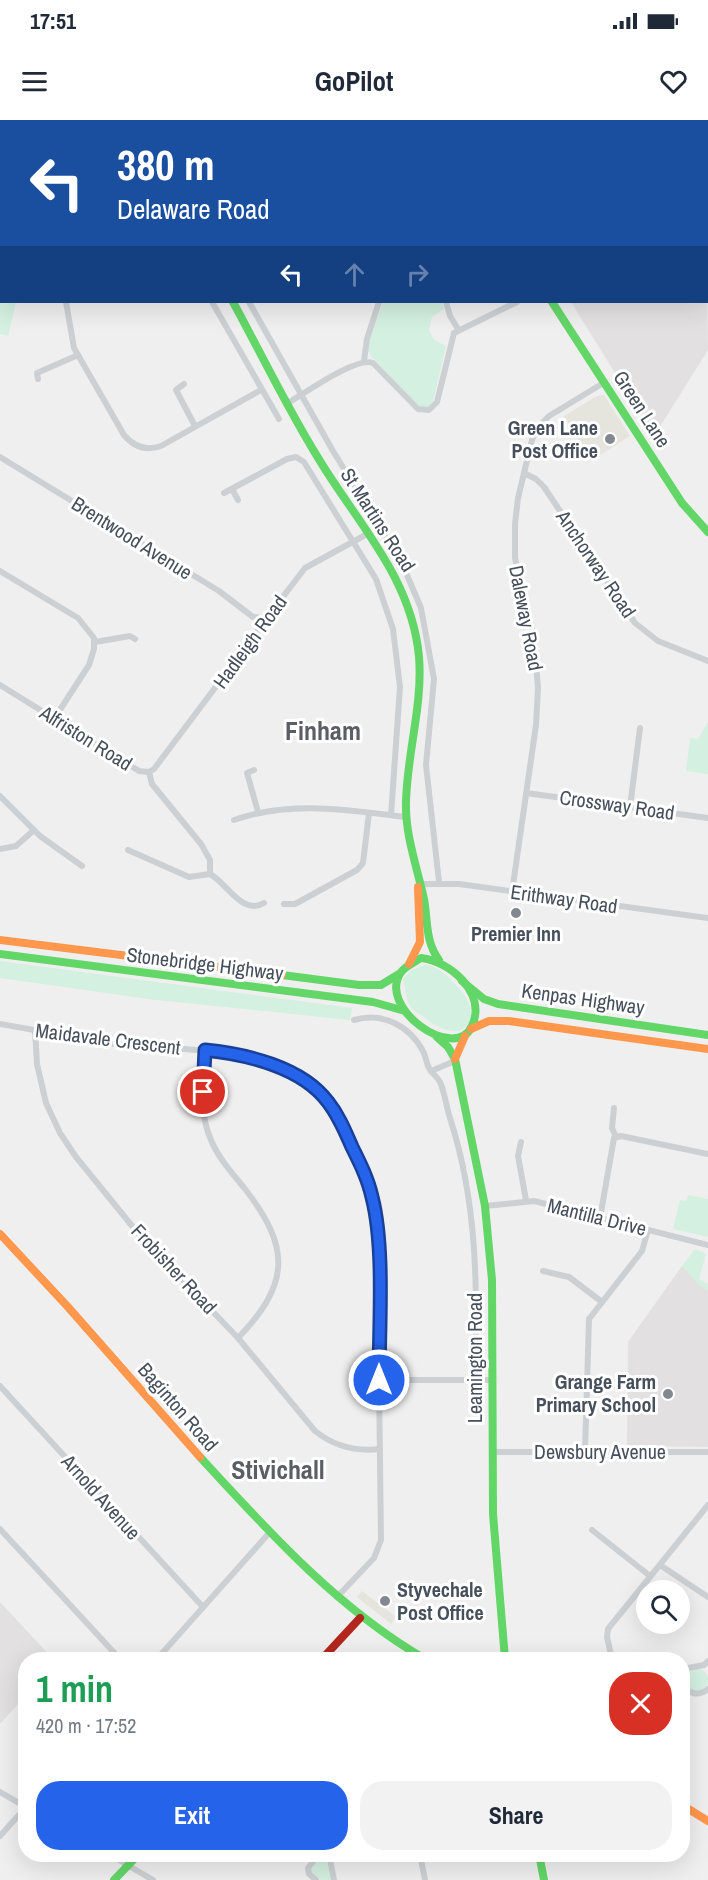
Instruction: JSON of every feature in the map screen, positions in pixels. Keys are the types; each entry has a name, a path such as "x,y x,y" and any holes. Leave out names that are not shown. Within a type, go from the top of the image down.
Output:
{"main road":[{"name":"St Martins Road","path":"234,303 328,474 369,533 403,590 415,628 420,696 407,779 406,817 419,884 424,898 428,943 439,960"},
{"name":"Green Lane","path":"553,303 682,503 708,532"},
{"name":"St Martins Road","path":"409,964 420,942 417,900 419,884"},
{"name":"Stonebridge Highway","path":"0,940 359,985 381,985 399,974"},
{"name":"Stonebridge Highway","path":"0,954 373,1002 405,1011"},
{"path":"455,1060 476,1018 477,1008 473,996 462,981 439,960 421,958 409,964 399,974 395,992 405,1011 436,1037 454,1040 468,1033"},
{"name":"Kenpas Highway","path":"462,981 484,999 498,1004 708,1035"},
{"name":"Kenpas Highway","path":"468,1033 489,1021 509,1020 708,1049"},
{"name":"Leamington Road","path":"436,1037 448,1047 455,1060 485,1206 492,1280 492,1514 505,1652"},
{"name":"Baginton Road","path":"0,1234 270,1532 360,1618 390,1640 412,1652"},
{"path":"328,1652 360,1618"},
{"path":"690,1810 708,1821"},
{"path":"114,1880 131,1862"},
{"path":"541,1862 544,1880"}],"street":[{"path":"66,303 72,339 78,355 124,435 136,445 155,448 261,390"},
{"path":"213,303 279,419"},
{"name":"St Martins Road","path":"250,303 405,568 426,625 432,662 434,698 426,765 439,882"},
{"path":"364,361 365,347 380,303"},
{"path":"446,303 450,316 458,329"},
{"path":"288,403 364,361 373,363 418,409 429,410 437,402 451,338 458,329 515,303"},
{"path":"38,379 37,373 78,355"},
{"name":"Daleway Road","path":"512,892 536,725 538,688 534,638 515,558 516,515 534,435 541,423 605,382"},
{"path":"184,384 176,390 195,426"},
{"name":"Brentwood Avenue","path":"0,457 219,591 253,617 263,618"},
{"name":"St Martins Road","path":"232,489 293,457 304,462 381,591 393,629 400,666 400,706 391,815"},
{"name":"Anchorway Road","path":"524,473 536,478 544,487 635,623 658,640 708,661"},
{"path":"224,493 232,489 238,500"},
{"name":"Hadleigh Road","path":"148,772 154,769 197,714 257,632 263,618 269,615 305,568 369,533"},
{"path":"0,571 84,623 95,642 89,665 54,718"},
{"path":"95,642 130,636 135,639"},
{"name":"Alfriston Road","path":"0,685 139,771 148,772 152,784 205,849 210,860 210,874"},
{"path":"630,807 640,728"},
{"path":"254,771 247,773 258,812"},
{"name":"Crossway Road","path":"526,793 708,818"},
{"path":"0,796 34,830 82,866"},
{"path":"234,820 258,812 308,807 406,817"},
{"path":"284,904 295,904 357,870 363,863 369,813"},
{"path":"0,849 16,846 34,830"},
{"path":"128,850 185,876 210,874 223,882 243,904 254,906 264,903"},
{"name":"Erithway Road","path":"419,884 439,882 708,918"},
{"name":"Leamington Road","path":"354,1020 376,1018 400,1025 422,1050 431,1071 441,1085 460,1148 472,1215 477,1284 476,1380"},
{"name":"Maidavale Crescent","path":"0,1024 114,1044 205,1050 249,1056 286,1071 323,1096 341,1122 367,1181 377,1222 381,1545 374,1558 337,1597"},
{"name":"Frobisher Road","path":"36,1030 37,1064 44,1096 54,1120 69,1146 137,1232 238,1338 320,1434 346,1447 380,1449"},
{"path":"205,1050 203,1104 206,1128 217,1152 266,1217 277,1250 278,1271 269,1300 238,1338"},
{"path":"431,1071 455,1060"},
{"path":"614,1108 612,1128 616,1137"},
{"path":"616,1137 708,1154"},
{"path":"600,1218 612,1140 616,1137"},
{"path":"521,1142 519,1156 526,1200"},
{"name":"Mantilla Drive","path":"485,1206 526,1200 708,1245"},
{"path":"585,1452 587,1328 602,1302 642,1251 648,1230"},
{"path":"543,1271 568,1277 602,1302"},
{"path":"379,1380 493,1380"},
{"name":"Arnold Avenue","path":"0,1386 202,1608"},
{"name":"Dewsbury Avenue","path":"492,1452 708,1452"},
{"path":"610,1652 607,1637 608,1629 708,1505"},
{"path":"0,1529 114,1652"},
{"path":"592,1530 650,1576"},
{"path":"163,1652 270,1532"},
{"path":"660,1565 708,1597"},
{"path":"690,1667 708,1661 708,1671"},
{"path":"690,1692 702,1693 708,1689"},
{"path":"0,1792 18,1802"},
{"path":"0,1836 18,1816"},
{"path":"123,1862 153,1880"},
{"path":"312,1862 308,1868 309,1874 316,1880"},
{"path":"331,1862 334,1880"},
{"path":"422,1862 425,1880"}],"shaded area":[{"path":"572,303 707,303 708,350 654,436"},
{"path":"604,395 630,436 591,461 564,416 597,396"},
{"name":"Grange Farm Primary School","path":"682,1266 699,1285 708,1290 708,1447 627,1446 628,1342"},
{"path":"362,1591 396,1617 391,1624 357,1597"},
{"path":"0,1602 46,1652 18,1652 18,1704 0,1724"}],"green space":[{"path":"0,303 16,303 8,336 0,334"},
{"path":"383,303 442,303 444,309 432,317 429,330 434,340 446,346 433,401 428,407 421,408 370,355 368,346"},
{"path":"708,722 708,774 686,771 690,738 698,739"},
{"path":"0,961 352,1008 350,1020 156,1000 0,978"},
{"path":"425,965 442,972 465,995 471,1017 468,1025 461,1030 451,1031 439,1027 410,1006 403,979 412,970"},
{"path":"688,1195 708,1199 708,1237 673,1229 680,1200 686,1201"},
{"path":"695,1249 706,1254 699,1279 708,1284 708,1290 699,1285 682,1266"},
{"path":"701,1670 707,1676 705,1688 697,1691 690,1688 690,1672"},
{"path":"316,1862 327,1862 331,1880 321,1880 311,1872"}],"traffic: fast":[{"path":"234,303 308,442 382,554 406,602 414,629 420,675 407,784 406,814 409,839 424,899 429,938 439,960"},
{"path":"553,303 682,503 708,532"},
{"path":"0,954 373,1002 405,1011"},
{"path":"421,958 432,960 454,972 470,991 475,1014 472,1026 463,1036 450,1038 435,1035 420,1026 407,1014 399,1000 396,985 402,971 421,958"},
{"path":"282,975 359,985 381,985 399,974"},
{"path":"462,981 484,999 498,1004 708,1035"},
{"path":"437,1037 448,1047 455,1059 485,1206 492,1280 493,1514 504,1652"},
{"path":"200,1457 305,1567 362,1616 414,1652"},
{"path":"114,1880 131,1862"},
{"path":"541,1862 544,1880"}],"traffic: slow":[{"path":"409,964 420,942 418,887"},
{"path":"0,940 282,975"},
{"path":"471,1029 489,1021 509,1021 708,1049"},
{"path":"455,1059 465,1036"},
{"path":"0,1234 68,1307 200,1457"},
{"path":"690,1810 708,1821"}],"traffic: jam":[{"path":"328,1652 360,1618"}],"place":[{"name":"Green Lane Post Office","path":"610,439"},
{"name":"Premier Inn","path":"516,913"},
{"name":"Grange Farm Primary School","path":"668,1394"},
{"name":"Styvechale Post Office","path":"385,1601"}],"district":[{"name":"Finham","path":"323,731"},
{"name":"Stivichall","path":"278,1470"}],"route":[{"path":"203,1092 205,1050 238,1053 286,1071 311,1086 323,1096 337,1115 367,1181 373,1198 377,1222 379,1380"}]}
